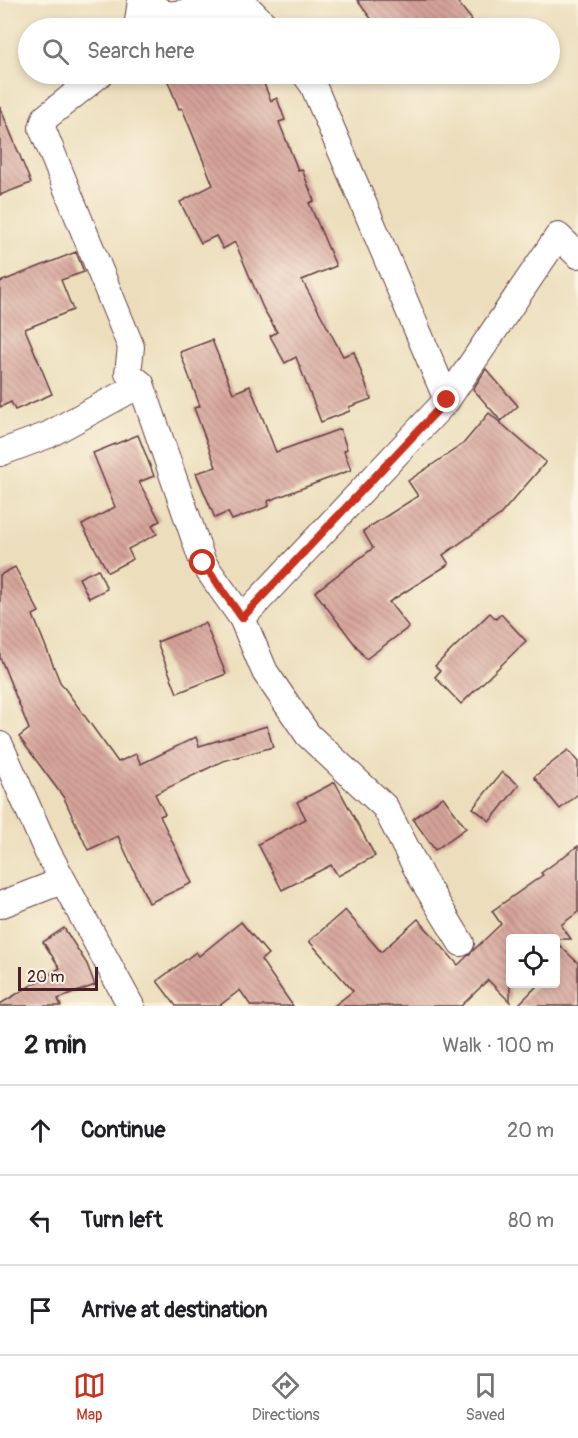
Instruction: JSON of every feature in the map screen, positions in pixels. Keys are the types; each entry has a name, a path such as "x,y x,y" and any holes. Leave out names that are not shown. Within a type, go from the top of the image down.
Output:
{"street":[{"path":"138,18 141,0 168,15 245,5 258,18"},
{"path":"88,84 45,118 42,128 131,347 128,373 141,384 203,563 242,618 265,672 308,735 385,807 421,877 461,944"},
{"path":"312,84 447,400"},
{"path":"242,618 447,400 558,236 578,255"},
{"path":"0,453 48,435 141,384"},
{"path":"0,745 62,880 131,1006"},
{"path":"0,905 62,880"}],"building":[{"path":"357,0 456,0 470,18 370,18"},
{"path":"169,84 264,84 271,101 277,98 285,120 279,122 298,170 302,169 314,201 309,203 336,266 302,280 343,356 354,352 371,399 349,407 350,411 321,422 296,357 285,363 270,336 277,332 263,308 235,242 223,249 216,236 201,243 180,202 213,185 182,108 179,109"},
{"path":"0,107 31,183 0,195"},
{"path":"76,252 84,272 61,280 73,310 25,329 52,394 15,410 11,402 0,407 0,282"},
{"path":"212,340 233,393 250,386 276,452 340,429 347,449 344,451 351,470 268,501 269,506 232,520 228,512 215,518 196,473 216,467 194,408 200,406 180,352"},
{"path":"486,369 518,406 501,421 473,389"},
{"path":"489,413 546,462 500,515 443,555 449,564 389,602 409,627 366,659 315,592 373,548 363,531 418,496 408,481 463,444"},
{"path":"138,435 154,476 139,482 160,521 152,525 157,534 128,549 133,559 108,572 82,525 115,507 93,453"},
{"path":"15,567 39,612 33,615 60,682 118,762 136,754 141,764 196,737 199,746 267,726 273,747 223,761 155,794 165,814 160,816 192,883 149,903 118,836 88,850 64,798 19,737 29,729 0,657 0,575"},
{"path":"98,569 107,589 89,598 79,578"},
{"path":"490,613 496,619 501,614 526,641 461,704 435,677 440,671 435,666"},
{"path":"205,623 226,674 177,693 157,642"},
{"path":"568,750 578,762 578,794 560,809 534,777"},
{"path":"502,772 519,785 490,821 473,808"},
{"path":"335,782 375,856 338,876 331,865 282,890 258,844 306,819 297,802"},
{"path":"443,797 466,828 435,850 413,819"},
{"path":"578,846 578,912 561,925 571,939 560,939 560,934 506,934 506,988 510,988 510,1002 488,980 461,1006 334,1006 353,991 309,941 345,910 381,952 418,919 458,965 501,924 492,911 543,875 541,873"},
{"path":"241,922 268,954 261,960 293,1006 251,1006 240,990 219,1006 176,1006 157,981 196,952 199,956"},
{"path":"64,928 87,964 95,985 58,999 61,1006 0,1006 60,968 43,942"},
{"path":"560,946 578,963 578,1006 517,1006 535,988 560,988"}],"route":[{"path":"203,563 242,618 447,400"}]}
